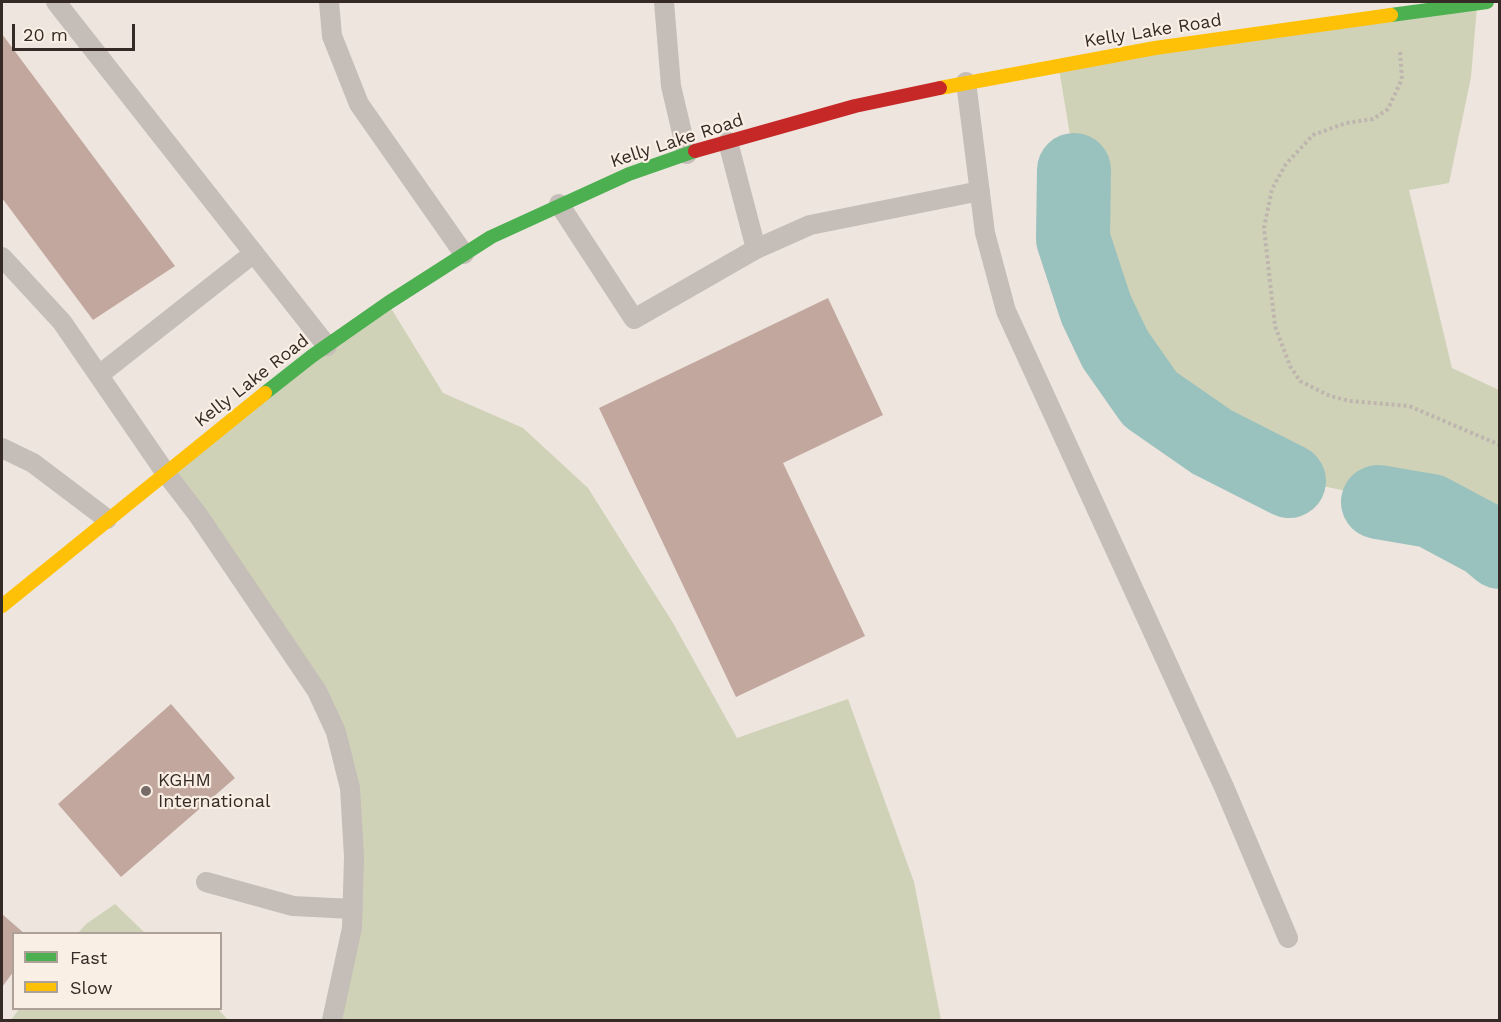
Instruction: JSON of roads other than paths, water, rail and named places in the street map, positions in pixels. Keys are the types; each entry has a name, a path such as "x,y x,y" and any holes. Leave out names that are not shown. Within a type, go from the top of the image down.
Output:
{"street":[{"name":"Kelly Lake Road","path":"2,606 106,519 327,346 491,237 629,174 687,154 855,106 966,82 1155,48 1487,2"}],"lane":[{"path":"56,2 68,11 327,346"},
{"path":"329,2 332,36 358,104 464,254"},
{"path":"664,2 671,86 687,154"},
{"path":"966,82 985,233 1006,310 1224,787 1288,938"},
{"path":"729,142 756,249"},
{"path":"559,204 634,319 756,249 810,225 980,191"},
{"path":"99,375 254,253"},
{"path":"2,257 62,322 165,472 198,515 317,691 336,732 350,788 354,857 352,928 332,1020"},
{"path":"2,448 33,463 106,519"},
{"path":"206,882 293,906 352,909"}],"waterway":[{"path":"1074,170 1073,239 1096,309 1115,349 1150,399 1212,442 1289,481"},
{"path":"1378,502 1431,511 1487,541 1500,552"}],"place":[{"name":"KGHM International","path":"146,791"}]}
